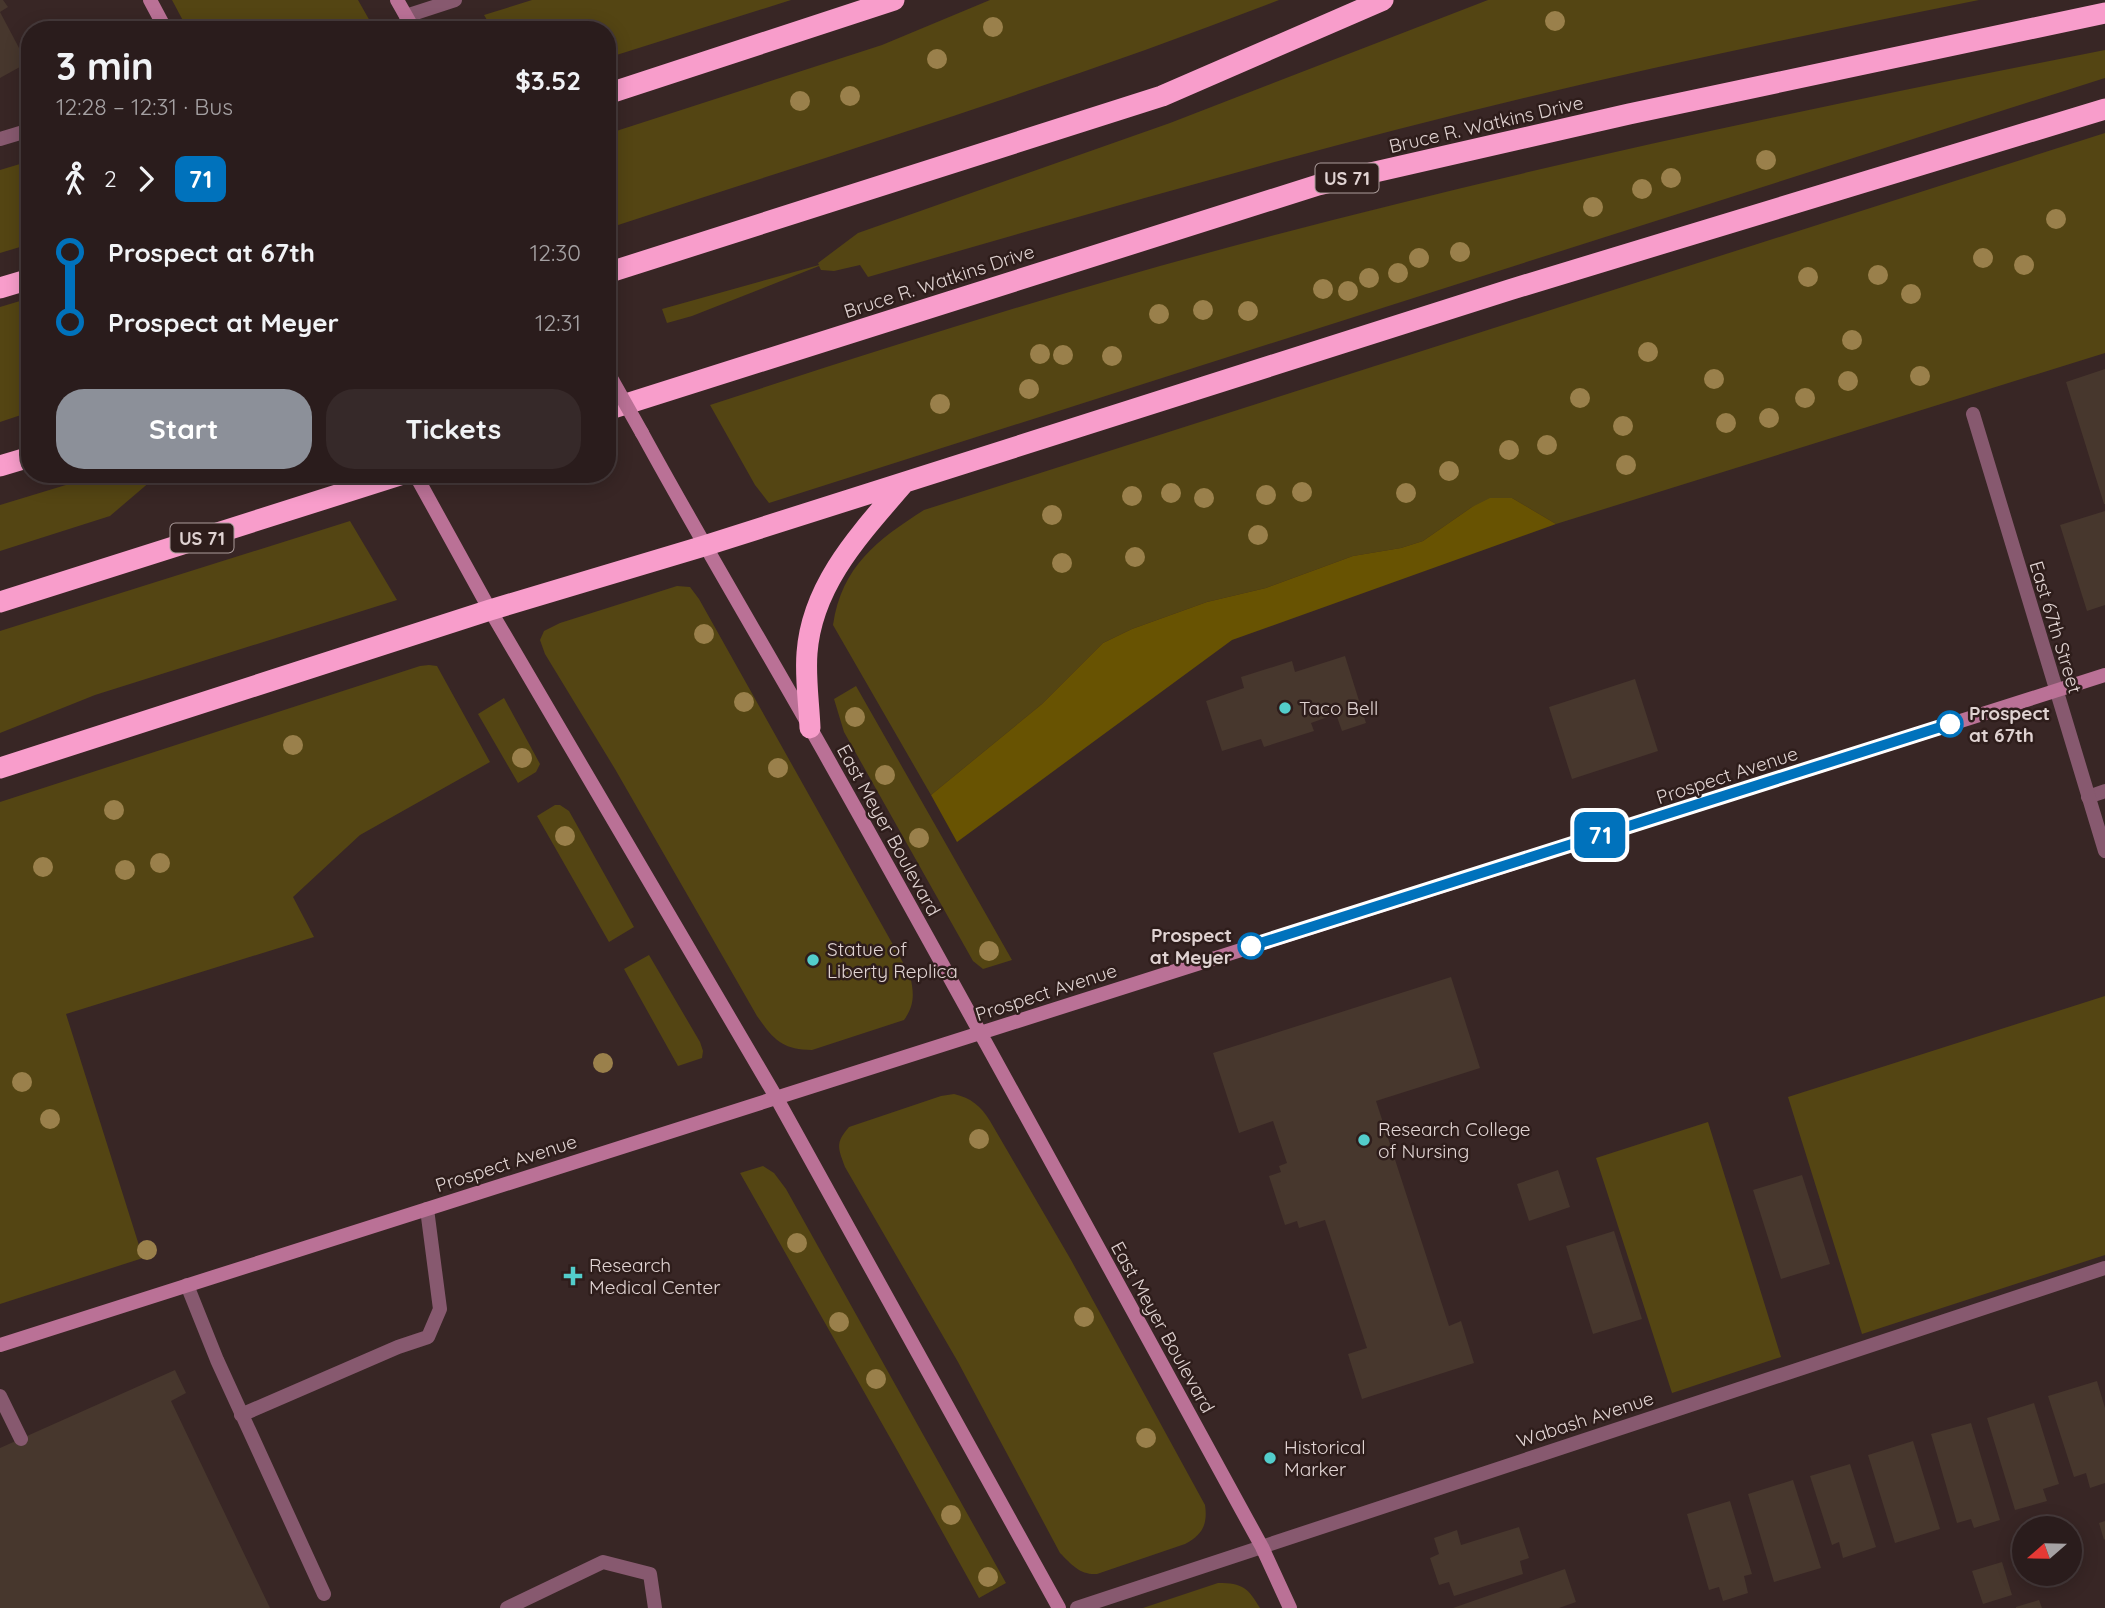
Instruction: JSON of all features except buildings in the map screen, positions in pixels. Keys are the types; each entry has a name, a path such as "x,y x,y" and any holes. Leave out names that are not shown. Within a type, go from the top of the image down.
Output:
{"highway":[{"path":"616,91 894,0"},
{"path":"616,270 1162,96 1383,0"},
{"name":"Bruce R. Watkins Drive","path":"616,407 1318,185 1657,108 2105,13"},
{"path":"0,768 490,610 704,546 1508,290 2105,109"},
{"path":"0,288 21,282"},
{"path":"0,466 21,460"},
{"path":"810,728 807,653 814,611 834,570 905,482"},
{"name":"US 71","path":"0,602 375,483"}],"main road":[{"path":"150,0 161,21"},
{"path":"397,0 409,21"},
{"name":"East Meyer Boulevard","path":"616,387 981,1034 1262,1547 1290,1608"},
{"path":"420,483 490,610 776,1097 1059,1608"},
{"name":"Prospect Avenue","path":"0,1345 2105,675"}],"street":[{"path":"406,16 455,0"},
{"path":"0,139 21,133"},
{"name":"East 67th Street","path":"1973,414 2105,850"},
{"path":"2088,797 2105,791"},
{"path":"241,1415 397,1347 428,1337 440,1309 427,1209"},
{"name":"Wabash Avenue","path":"1077,1608 2105,1268"},
{"path":"187,1285 241,1415 324,1594"},
{"path":"0,1396 21,1439"},
{"path":"507,1608 603,1562 650,1574 655,1608"}],"shaded area":[{"path":"172,0 358,0 370,21 183,21"},
{"path":"532,0 791,0 616,55 616,21 488,21 484,15"},
{"path":"990,0 1279,0 1031,90 616,226 616,131 882,45"},
{"path":"1488,0 1979,0 1686,61 1395,130 868,277 860,265 834,271 821,270 819,266 692,316 667,323 662,309 819,265 818,263 858,233 1170,123"},
{"path":"2105,50 2105,78 769,503 755,485 710,405 1067,293 1363,212 1733,126"},
{"path":"2105,133 2105,353 1556,524 1512,498 1472,507 1423,541 1401,548 1353,556 1266,588 1207,602 1132,629 1103,643 1042,704 931,795 833,625 844,586 864,557 891,532 924,510"},
{"path":"21,164 21,247 0,253 0,170"},
{"path":"21,301 21,415 0,422 0,307"},
{"path":"72,483 149,483 110,516 0,551 0,505"},
{"path":"1490,498 1512,498 1556,524 1232,640 957,842 931,795 1042,704 1103,643 1132,629 1207,602 1266,588 1353,556 1401,548 1423,541 1472,507"},
{"path":"350,521 397,600 95,695 0,733 0,631"},
{"path":"677,586 690,587 699,599 910,975 913,999 904,1020 812,1050 793,1048 779,1042 768,1031 545,654 540,640 544,631 560,623"},
{"path":"429,665 437,666 490,762 360,835 293,897 314,937 66,1014 143,1258 0,1304 0,802"},
{"path":"856,686 1012,960 983,969 973,961 844,732 834,699"},
{"path":"504,698 540,764 536,772 518,783 478,714"},
{"path":"555,805 569,811 634,927 609,942 537,816"},
{"path":"649,955 700,1042 702,1058 678,1066 624,969"},
{"path":"2105,996 2105,1255 1862,1334 1788,1097"},
{"path":"954,1094 975,1103 990,1121 1071,1260 1205,1505 1206,1518 1202,1529 1185,1544 1097,1574 1081,1571 1060,1553 958,1362 845,1167 839,1146 841,1137 849,1127"},
{"path":"1708,1122 1781,1357 1672,1393 1596,1158"},
{"path":"763,1166 774,1173 786,1189 1006,1583 979,1598 740,1173"},
{"path":"1218,1583 1244,1588 1260,1608 1143,1608"}],"bus line":[{"name":"71","path":"1251,946 1950,724"}],"place":[{"name":"Taco Bell","path":"1285,708"},
{"name":"Prospect at 67th","path":"1950,724"},
{"name":"Prospect at Meyer","path":"1251,946"},
{"name":"Statue of Liberty Replica","path":"813,960"},
{"name":"Research College of Nursing","path":"1364,1140"},
{"name":"Research Medical Center","path":"573,1276"},
{"name":"Historical Marker","path":"1270,1458"}]}
